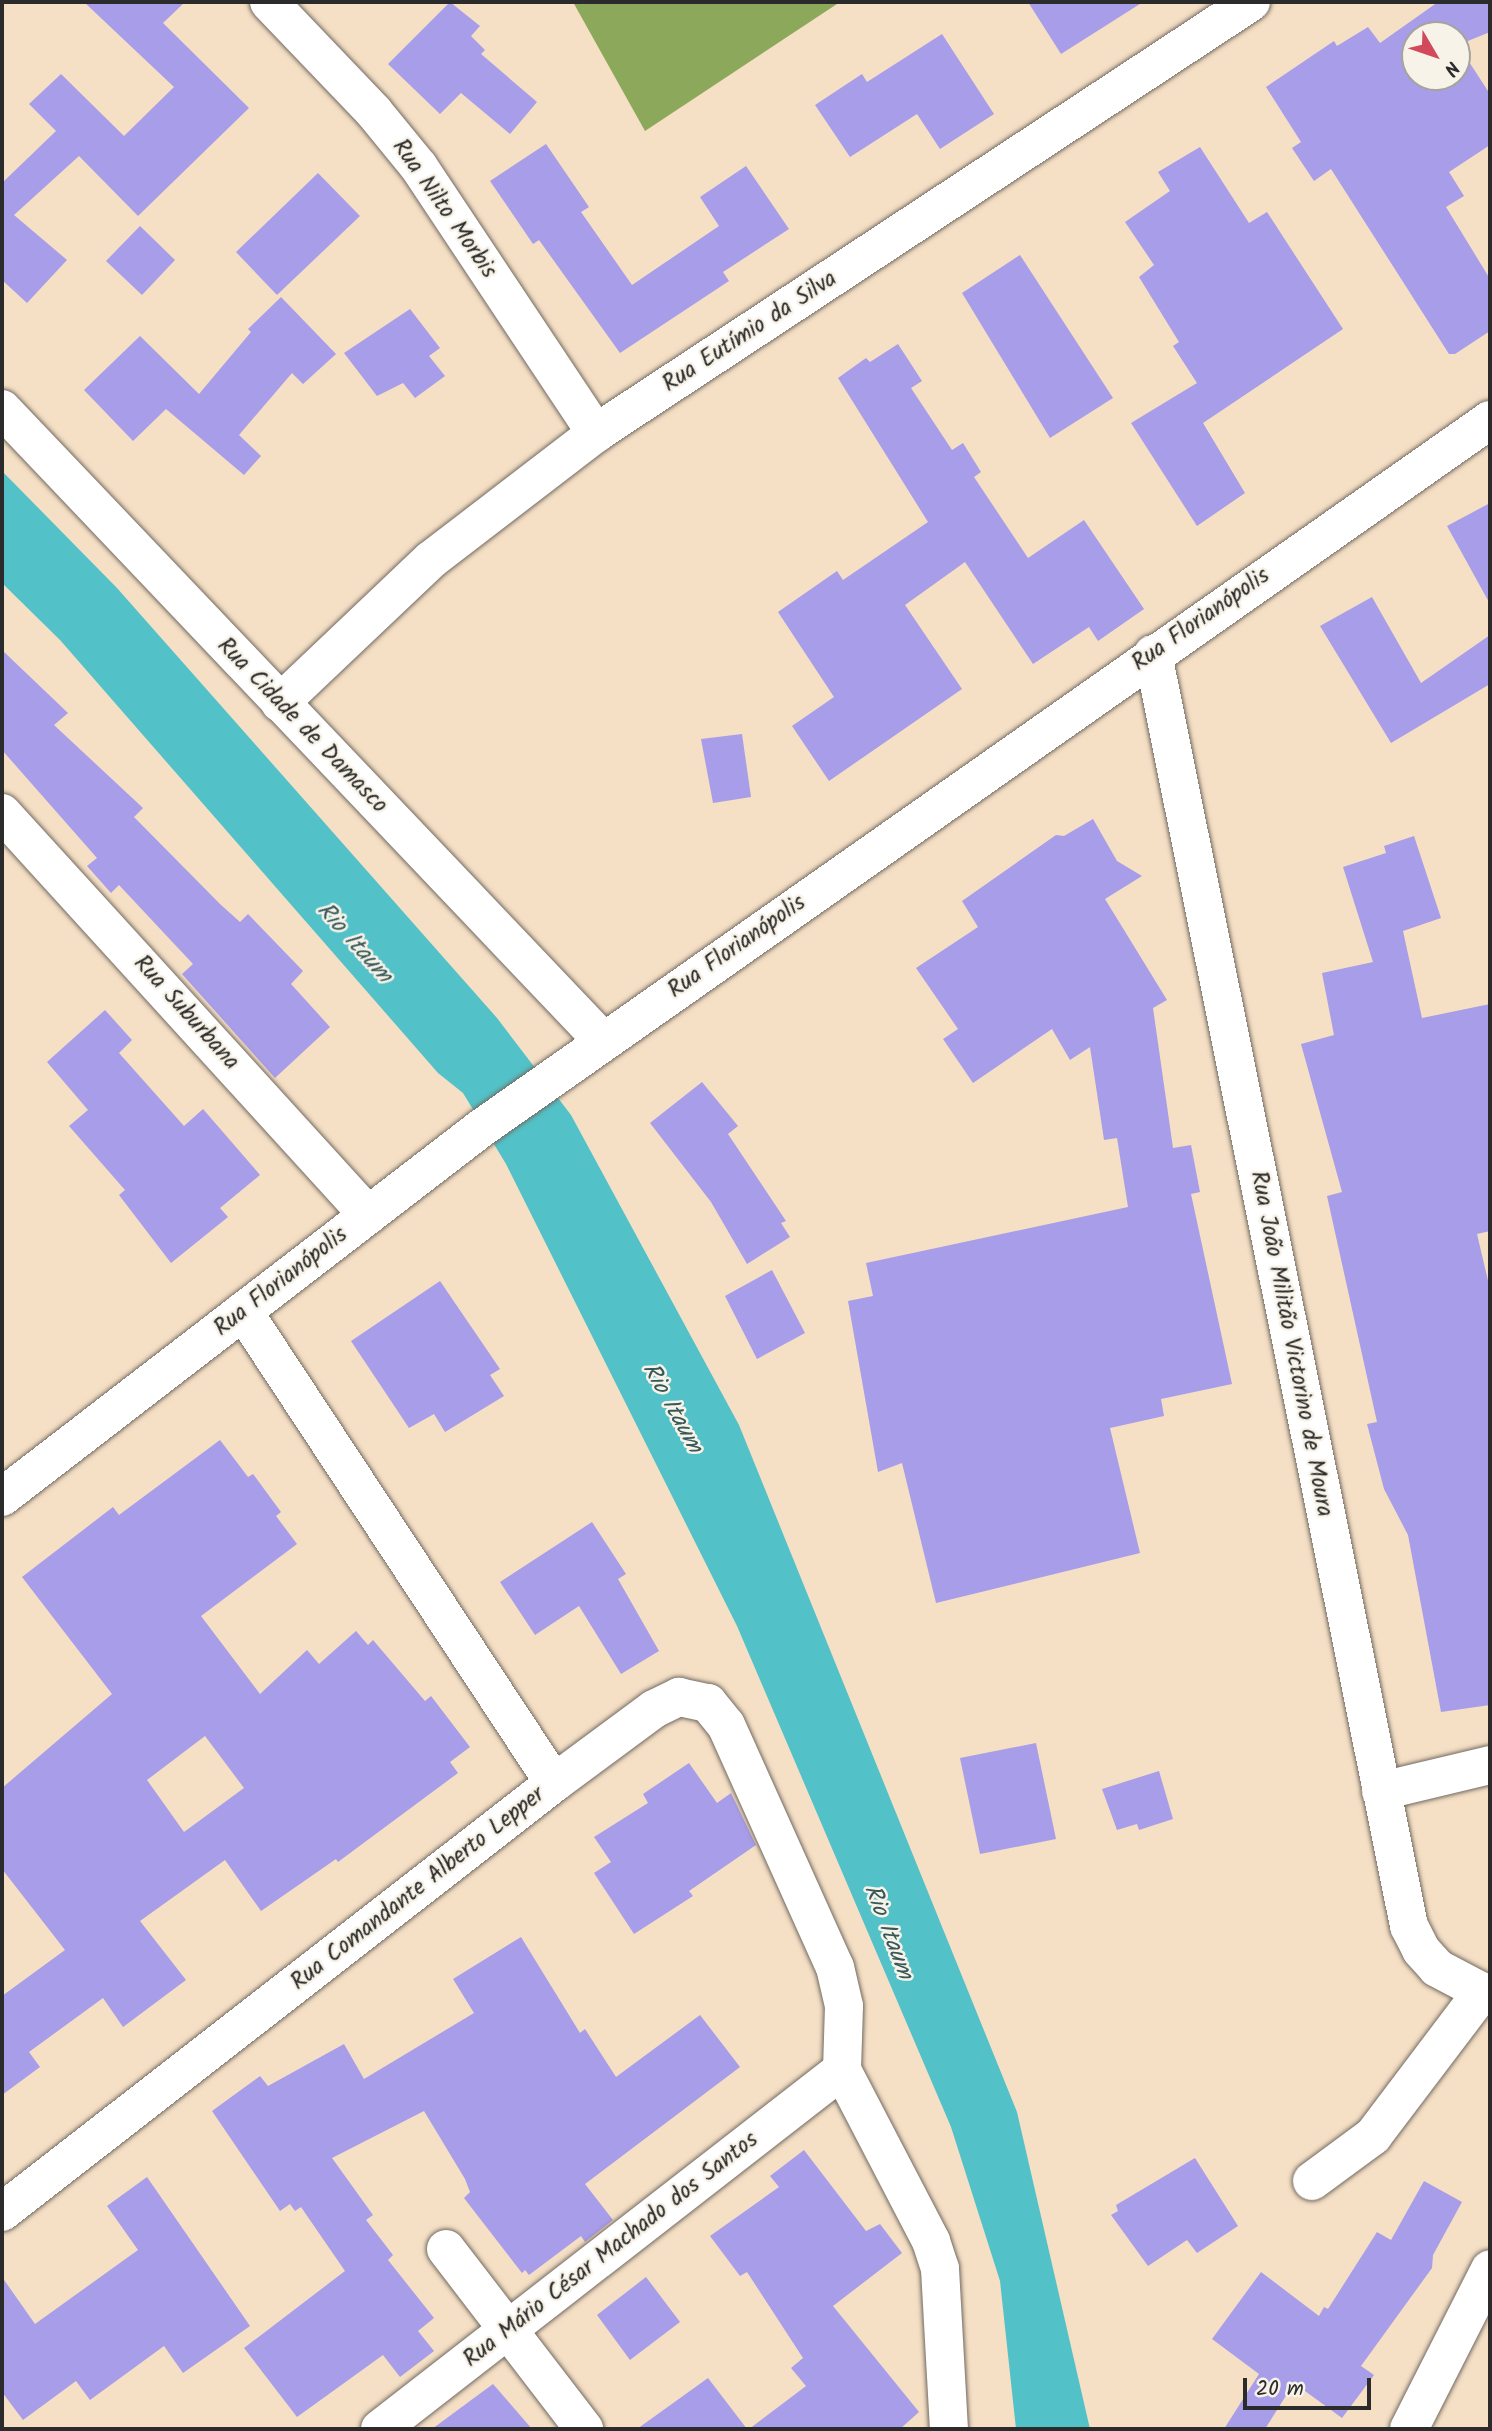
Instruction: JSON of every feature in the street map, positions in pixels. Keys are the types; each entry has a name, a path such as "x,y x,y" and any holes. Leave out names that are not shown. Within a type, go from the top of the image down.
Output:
{"street":[{"name":"Rua Nilto Morbis","path":"269,2 374,112 419,167 596,433"},
{"name":"Rua Eutímio da Silva","path":"280,703 432,559 596,433 1251,2"},
{"name":"Rua Cidade de Damasco","path":"2,409 603,1041"},
{"name":"Rua Florianópolis","path":"2,1497 480,1129 1153,654 1490,420"},
{"name":"Rua João Militão Victorino de Moura","path":"1153,654 1409,1926 1421,1950 1437,1968 1486,1994"},
{"name":"Rua Suburbana","path":"2,813 368,1215"},
{"name":"Rua Comandante Alberto Lepper","path":"2,2212 554,1783 243,1311"},
{"path":"554,1783 654,1709 679,1697 708,1703 726,1725 835,1967 844,2006 842,2070 931,2241 940,2269 949,2429"},
{"path":"1381,1791 1490,1765"},
{"path":"1312,2181 1373,2136 1486,1994"},
{"name":"Rua Mário César Machado dos Santos","path":"380,2429 842,2070"},
{"path":"446,2249 584,2429"},
{"path":"1409,2429 1490,2269"}],"green space":[{"path":"573,2 840,2 645,131"}],"water":[{"name":"Rio Itaum","path":"2,471 117,588 497,1018 571,1115 739,1425 1017,2112 1090,2429 1016,2429 1000,2281 951,2127 737,1626 506,1164 463,1093 438,1073 60,640 2,583"}],"building":[{"path":"84,2 185,2 163,23 249,108 138,216 79,156 14,215 67,260 27,303 2,280 2,183 56,131 29,104 61,74 124,136 174,87"},
{"path":"450,2 480,26 471,36 485,50 481,54 537,102 510,134 461,93 440,114 388,64"},
{"path":"1028,2 1143,2 1061,54"},
{"path":"1438,2 1490,2 1490,32 1471,40 1471,21 1411,21"},
{"path":"1368,27 1380,43 1401,28 1401,91 1471,91 1471,65 1490,94 1490,145 1449,172 1464,196 1446,207 1490,279 1490,331 1455,354 1449,354 1331,169 1314,181 1292,148 1301,142 1266,87 1334,41 1337,46"},
{"path":"942,34 994,114 940,149 917,114 850,157 815,105 862,74 867,82"},
{"path":"546,144 589,207 581,212 632,285 719,226 700,197 746,166 789,229 723,272 729,281 620,353 539,240 533,244 490,181"},
{"path":"1200,147 1249,223 1267,212 1343,329 1203,423 1245,493 1197,526 1131,423 1197,383 1173,346 1179,342 1139,277 1154,265 1125,222 1170,191 1158,172"},
{"path":"318,173 360,216 277,295 236,252"},
{"path":"140,226 175,260 142,295 106,261"},
{"path":"1020,255 1113,398 1050,438 962,293"},
{"path":"281,297 336,354 303,384 292,373 239,435 261,456 244,475 166,409 133,441 84,390 140,336 199,394 251,332 248,329"},
{"path":"410,309 440,348 429,356 445,376 415,398 403,383 377,396 344,353"},
{"path":"898,344 922,381 911,388 952,450 963,443 981,472 974,477 1028,558 1084,520 1144,609 1098,641 1089,627 1033,664 965,562 905,605 962,689 829,781 792,726 834,697 778,612 837,571 843,580 928,522 838,378 866,358 870,362"},
{"path":"1490,503 1490,604 1447,526"},
{"path":"1372,597 1421,683 1490,635 1490,684 1391,743 1320,626"},
{"path":"2,650 68,713 54,725 143,808 134,817 220,904 240,922 248,914 303,971 291,984 330,1027 275,1078 182,974 193,964 119,885 111,893 87,866 97,858 2,750"},
{"path":"742,734 751,797 713,803 701,739"},
{"path":"1093,819 1117,861 1142,876 1105,899 1167,1000 1153,1008 1173,1148 1191,1145 1200,1192 1191,1194 1232,1384 1161,1399 1164,1416 1110,1428 1140,1553 936,1603 902,1463 878,1472 848,1301 873,1296 866,1263 1128,1207 1117,1138 1104,1140 1090,1047 1070,1060 1052,1029 973,1083 943,1039 958,1029 916,968 978,927 962,901 1056,835 1064,836"},
{"path":"1414,836 1441,918 1403,931 1422,1018 1490,1004 1490,1231 1477,1234 1490,1289 1490,1705 1441,1712 1408,1535 1384,1489 1367,1424 1377,1422 1327,1196 1342,1192 1301,1044 1334,1035 1322,973 1373,962 1343,867 1386,853 1384,846"},
{"path":"105,1010 132,1040 119,1053 184,1126 203,1109 260,1175 220,1208 228,1217 171,1263 119,1195 125,1190 69,1126 88,1110 47,1062"},
{"path":"702,1082 738,1126 728,1134 786,1221 781,1223 790,1237 747,1264 711,1202 650,1123"},
{"path":"772,1270 805,1333 757,1359 725,1296"},
{"path":"440,1281 500,1369 490,1375 504,1396 445,1432 434,1414 409,1428 351,1341"},
{"path":"220,1440 248,1477 253,1474 281,1512 276,1516 297,1544 201,1616 260,1694 307,1650 319,1664 356,1631 368,1645 373,1640 425,1701 431,1696 470,1747 450,1762 458,1773 338,1862 336,1859 261,1911 225,1860 140,1921 186,1980 123,2027 103,1998 29,2052 40,2067 2,2095 2,1996 65,1950 2,1869 2,1788 112,1694 22,1577 113,1507 119,1515","holes":["205,1736 244,1788 184,1832 147,1780"]},
{"path":"592,1522 626,1574 618,1579 659,1651 621,1674 579,1606 535,1635 500,1582"},
{"path":"1036,1743 1056,1839 980,1854 960,1758"},
{"path":"689,1763 717,1803 731,1793 756,1845 689,1891 693,1896 634,1934 594,1873 611,1862 594,1837 648,1803 643,1794"},
{"path":"1159,1771 1173,1819 1139,1830 1137,1824 1117,1830 1102,1789"},
{"path":"521,1937 580,2033 585,2029 616,2077 700,2015 740,2067 585,2184 613,2220 585,2242 581,2236 529,2275 525,2270 522,2273 464,2198 470,2192 465,2179 424,2111 332,2158 373,2215 366,2220 393,2255 388,2260 434,2318 418,2331 434,2351 400,2377 383,2355 297,2417 244,2348 345,2271 301,2207 295,2211 290,2204 280,2211 212,2111 260,2076 268,2086 344,2044 364,2079 474,2013 453,1979"},
{"path":"804,2150 866,2231 880,2224 902,2253 833,2306 919,2412 900,2429 749,2429 806,2386 791,2368 803,2358 747,2272 740,2276 710,2236 779,2187 770,2176"},
{"path":"1195,2158 1238,2226 1197,2253 1187,2240 1148,2266 1111,2215 1118,2211 1116,2205"},
{"path":"147,2177 250,2326 183,2373 164,2346 90,2400 76,2381 23,2420 2,2392 2,2277 35,2324 138,2250 107,2206"},
{"path":"1424,2181 1462,2202 1433,2255 1432,2268 1361,2366 1374,2375 1342,2418 1294,2383 1265,2429 1224,2429 1259,2374 1212,2339 1261,2272 1319,2316 1324,2307 1328,2309 1377,2232 1391,2240"},
{"path":"646,2277 680,2322 630,2360 597,2315"},
{"path":"708,2378 747,2429 637,2429"},
{"path":"493,2384 532,2429 432,2429"}]}
